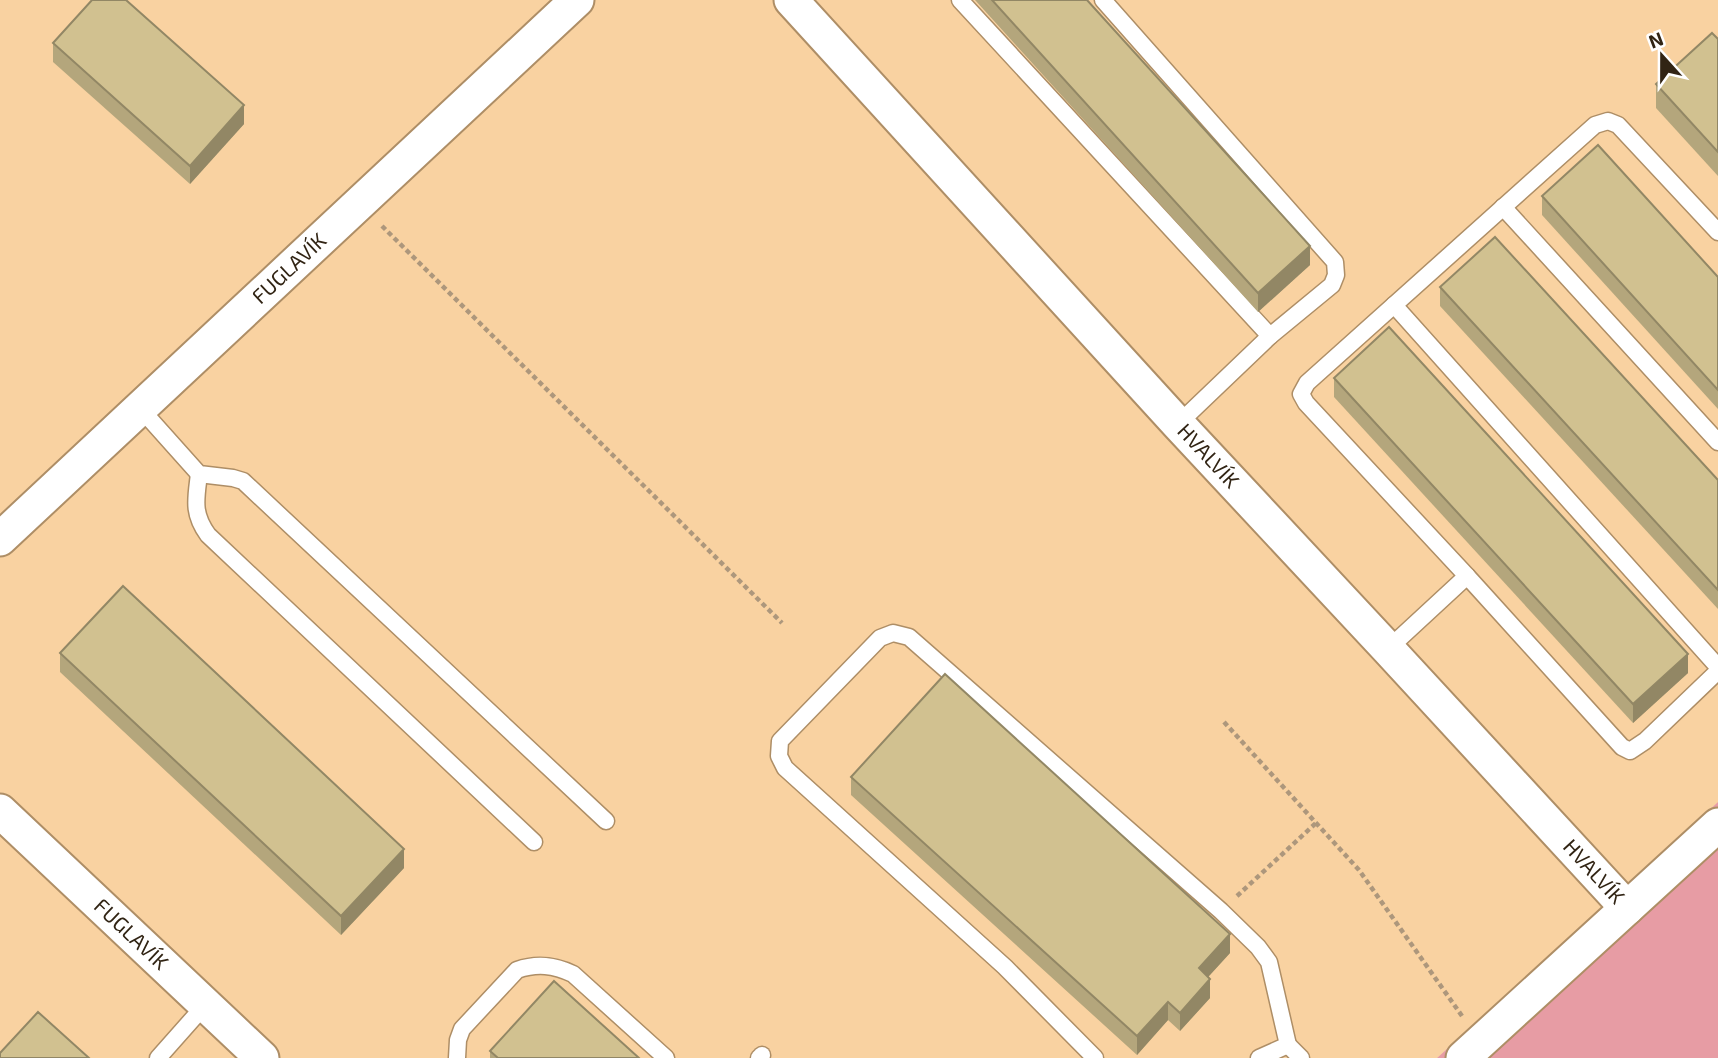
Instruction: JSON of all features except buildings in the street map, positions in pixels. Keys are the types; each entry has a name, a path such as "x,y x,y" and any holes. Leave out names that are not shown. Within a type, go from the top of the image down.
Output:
{"street":[{"name":"FUGLAVÍK","path":"0,539 577,0"},
{"name":"HVALVÍK","path":"791,0 1178,424 1627,908"},
{"name":"FUGLAVÍK","path":"0,811 262,1058"},
{"path":"1472,1050 1718,825"}],"lane":[{"path":"960,0 1270,336"},
{"path":"1102,0 1335,262 1336,275 1332,285 1270,336 1178,424"},
{"path":"1394,305 1718,669 1645,741 1630,751 1622,747 1306,403 1301,394 1307,383 1503,207 1595,125 1608,121 1618,125 1718,232"},
{"path":"1503,207 1718,442"},
{"path":"140,408 199,474 243,481 606,821"},
{"path":"199,474 195,504 208,535 534,842"},
{"path":"1388,649 1467,576"},
{"path":"1095,1058 1004,967 785,768 779,756 780,741 880,638 893,633 909,636 1221,911 1258,947 1269,962 1288,1045 1301,1058"},
{"path":"457,1058 461,1029 517,970 540,965 563,969 573,974 666,1058"},
{"path":"158,1058 205,1005"},
{"path":"1259,1058 1288,1045"}],"path":[{"path":"359,203 782,623"},
{"path":"1224,722 1359,870 1472,1050"},
{"path":"1221,911 1316,823"}],"shaded area":[{"path":"0,0 1718,0 1718,802 1437,1058 0,1058"},
{"path":"1718,802 1718,1058 1437,1058"}]}
